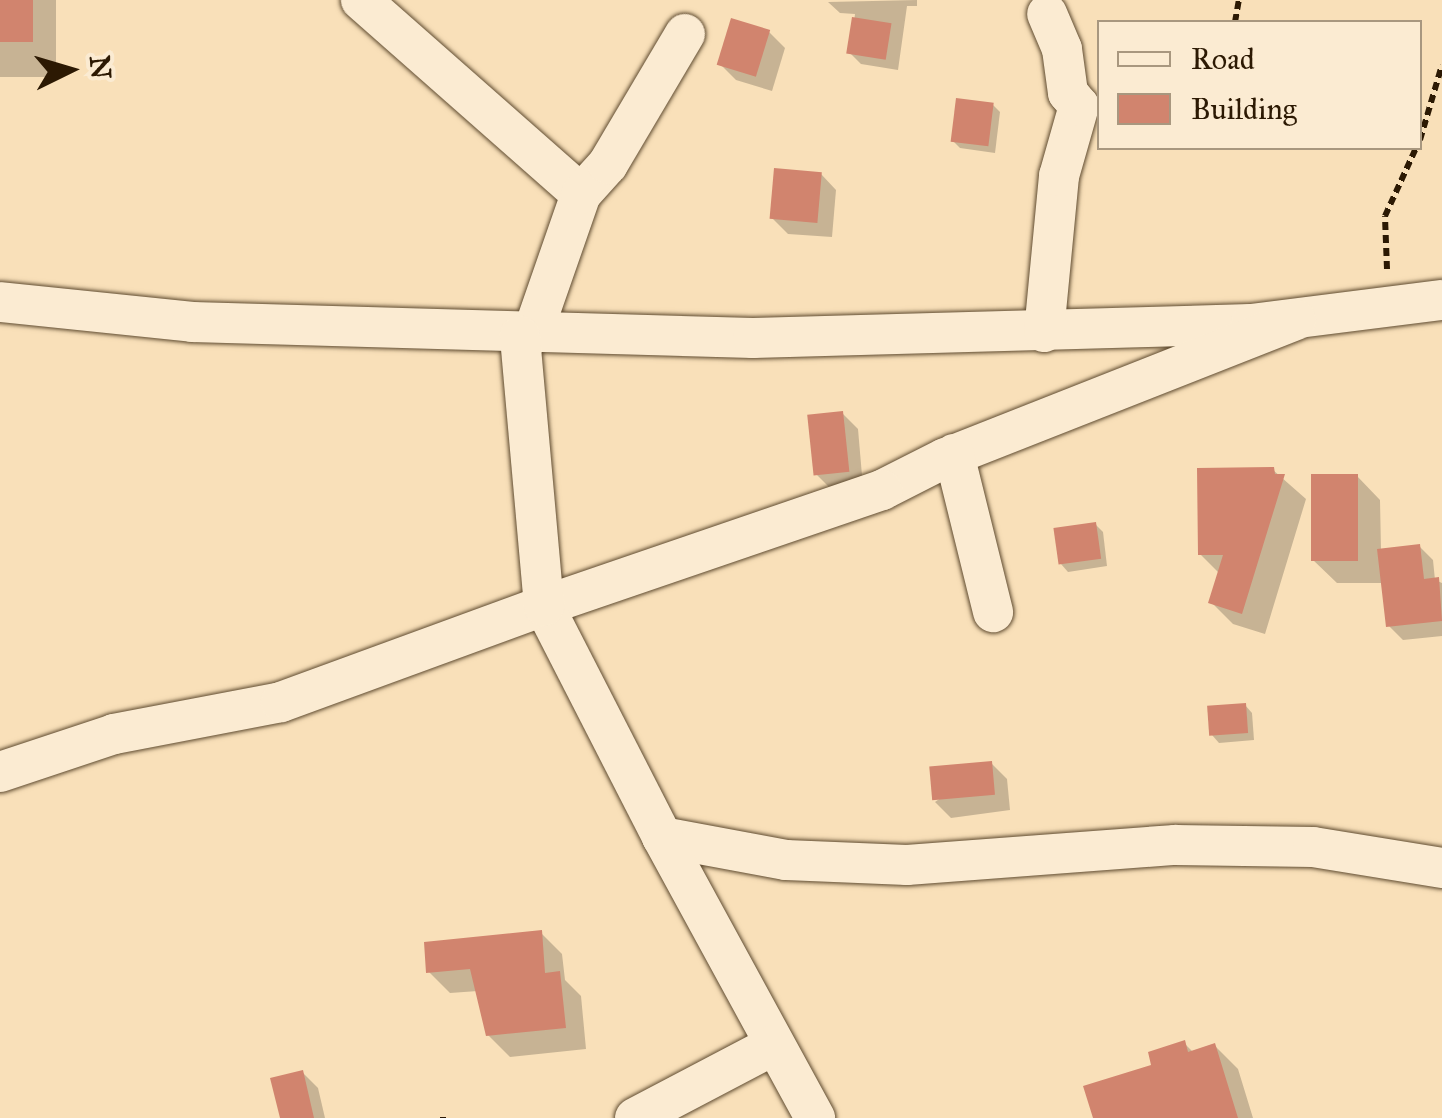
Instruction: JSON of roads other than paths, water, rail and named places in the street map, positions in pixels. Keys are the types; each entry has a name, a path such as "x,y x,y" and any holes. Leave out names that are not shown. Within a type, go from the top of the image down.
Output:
{"street":[{"path":"361,0 581,194"},
{"path":"1044,332 1058,176 1080,106 1068,93 1062,50 1047,14"},
{"path":"685,34 608,164 581,194 526,336 544,606 662,837 816,1118"},
{"path":"0,302 192,322 526,336 1044,332 1296,320 1442,300"},
{"path":"0,772 114,734 281,702 544,606 882,490 954,454 1296,320"},
{"path":"954,454 993,612"},
{"path":"662,837 786,860 907,865 1190,845 1313,847 1442,868"},
{"path":"636,1118 774,1045"}]}
